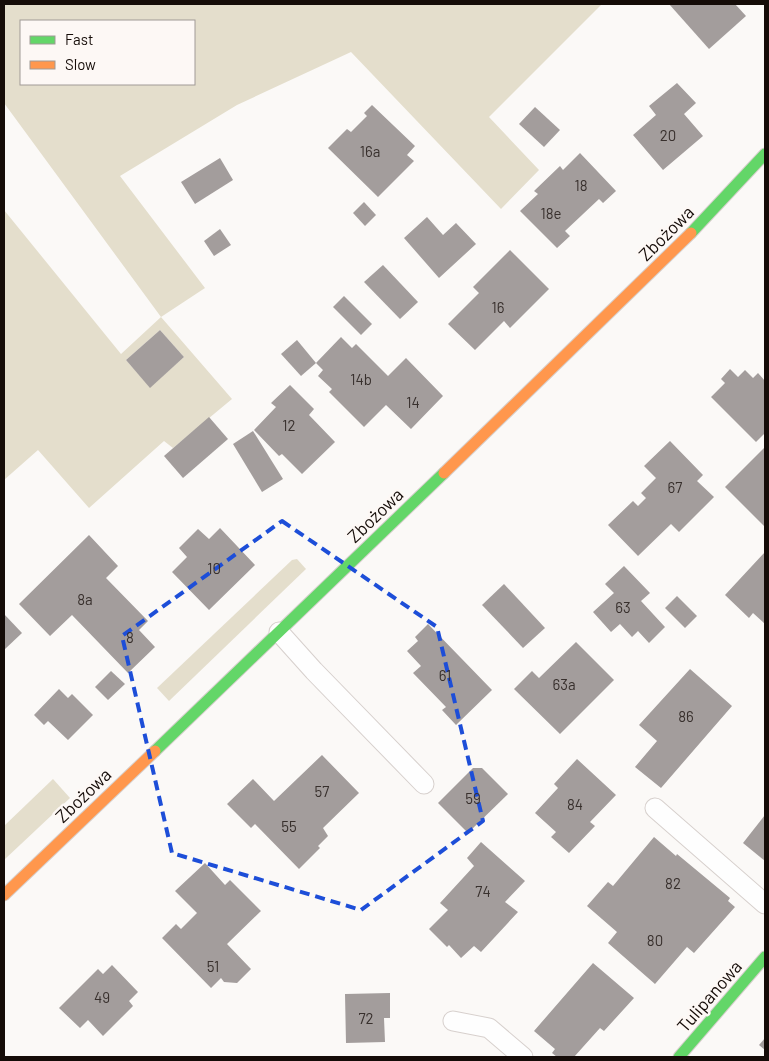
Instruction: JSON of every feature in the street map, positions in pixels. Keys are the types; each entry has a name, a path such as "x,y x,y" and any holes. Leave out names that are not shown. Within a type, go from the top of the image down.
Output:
{"street":[{"name":"Zbożowa","path":"4,895 676,249 765,154"},
{"name":"Tulipanowa","path":"679,1057 765,957"}],"lane":[{"path":"279,632 314,671 424,784"},
{"path":"655,808 765,904"},
{"path":"453,1021 489,1028 523,1057"}],"highlighted area":[{"path":"282,521 437,627 483,821 361,910 172,853 122,636"}],"shaded area":[{"path":"4,4 602,4 489,117 539,170 501,209 351,52 237,105 120,176 205,288 161,317 4,103"},
{"path":"4,210 121,354 161,317 232,399 173,448 164,441 89,508 38,450 4,480","holes":["160,330 184,357 150,387 126,360"]},
{"path":"297,559 306,569 169,701 157,688 292,560"},
{"path":"53,779 70,798 4,860 4,826"}],"building":[{"path":"669,4 735,4 746,16 709,49"},
{"path":"677,83 696,103 684,114 703,136 663,170 633,135 656,115 649,106"},
{"path":"372,105 415,146 407,155 414,161 378,197 328,148 347,129 351,132 367,116 364,113"},
{"path":"535,107 560,130 544,147 519,124"},
{"path":"580,153 616,191 603,203 599,199 565,231 570,236 557,248 520,211 538,194 534,191 560,166 563,170"},
{"path":"220,158 233,180 195,204 181,182"},
{"path":"364,202 376,215 365,226 353,213"},
{"path":"427,217 443,235 456,223 476,244 439,278 404,238"},
{"path":"220,229 231,245 214,256 204,241"},
{"path":"510,250 549,289 510,328 504,321 475,350 448,324 479,293 473,287"},
{"path":"383,265 418,302 400,319 364,282"},
{"path":"344,296 372,324 361,335 333,307"},
{"path":"160,330 184,357 150,388 126,360"},
{"path":"341,337 352,348 356,344 388,376 406,358 443,396 411,429 386,405 364,427 329,392 332,389 318,376 323,370 316,363"},
{"path":"297,340 316,363 301,376 281,354"},
{"path":"730,369 738,377 745,370 753,378 758,373 765,381 765,433 756,442 711,397 725,383 721,379"},
{"path":"290,385 314,409 309,415 335,442 302,474 282,454 279,456 254,430 276,407 271,403"},
{"path":"209,417 228,439 183,478 164,456"},
{"path":"253,431 283,479 262,492 233,444"},
{"path":"670,441 703,475 697,481 714,497 679,532 671,524 638,556 608,525 633,501 638,506 646,498 641,493 656,478 644,466"},
{"path":"765,447 765,527 725,487"},
{"path":"220,528 255,565 209,610 172,572 187,557 179,548 198,529 209,539"},
{"path":"89,535 118,566 106,578 148,621 139,630 155,647 128,673 72,615 50,636 19,604"},
{"path":"765,552 765,624 753,613 749,618 725,595"},
{"path":"624,566 650,593 641,601 665,627 649,643 638,631 632,637 620,624 611,632 593,612 614,593 605,584"},
{"path":"504,584 545,628 523,648 482,605"},
{"path":"677,596 697,616 685,628 665,608"},
{"path":"4,614 22,633 4,650"},
{"path":"428,624 492,690 456,725 442,710 446,707 413,673 421,666 407,651 418,641 415,637"},
{"path":"576,642 614,680 560,734 514,689 532,671 539,678"},
{"path":"690,669 732,706 661,788 635,767 657,741 639,725"},
{"path":"111,671 125,684 108,700 95,687"},
{"path":"59,689 68,698 72,694 93,715 68,740 48,721 44,725 34,715"},
{"path":"322,755 359,793 323,828 328,836 318,846 320,848 299,869 255,824 251,828 227,804 253,779 274,801"},
{"path":"577,759 616,795 590,822 595,826 569,853 551,837 556,832 535,813 558,788 554,784"},
{"path":"473,768 482,768 508,794 468,833 438,803"},
{"path":"765,815 765,861 743,843"},
{"path":"654,837 730,898 728,901 735,907 694,953 687,947 655,984 608,943 617,932 587,906 608,882 613,886"},
{"path":"481,842 525,881 505,902 518,912 481,952 474,946 461,958 449,945 447,947 429,929 448,910 440,903 474,866 467,858"},
{"path":"205,863 225,885 230,880 261,911 227,944 251,969 237,983 224,982 221,978 211,988 162,938 176,924 181,929 197,913 175,891"},
{"path":"593,963 634,998 604,1031 600,1028 574,1057 557,1057 552,1053 555,1049 534,1031"},
{"path":"112,965 138,992 129,1001 133,1006 103,1036 88,1020 80,1028 59,1008 98,969 103,974"},
{"path":"390,993 390,1018 384,1018 385,1042 346,1043 345,994"},
{"path":"765,1038 765,1050 759,1045"}],"traffic: fast":[{"path":"691,233 765,154"},
{"path":"155,751 444,473"},
{"path":"679,1057 765,957"}],"traffic: slow":[{"path":"444,473 691,233"},
{"path":"4,895 155,751"}]}
